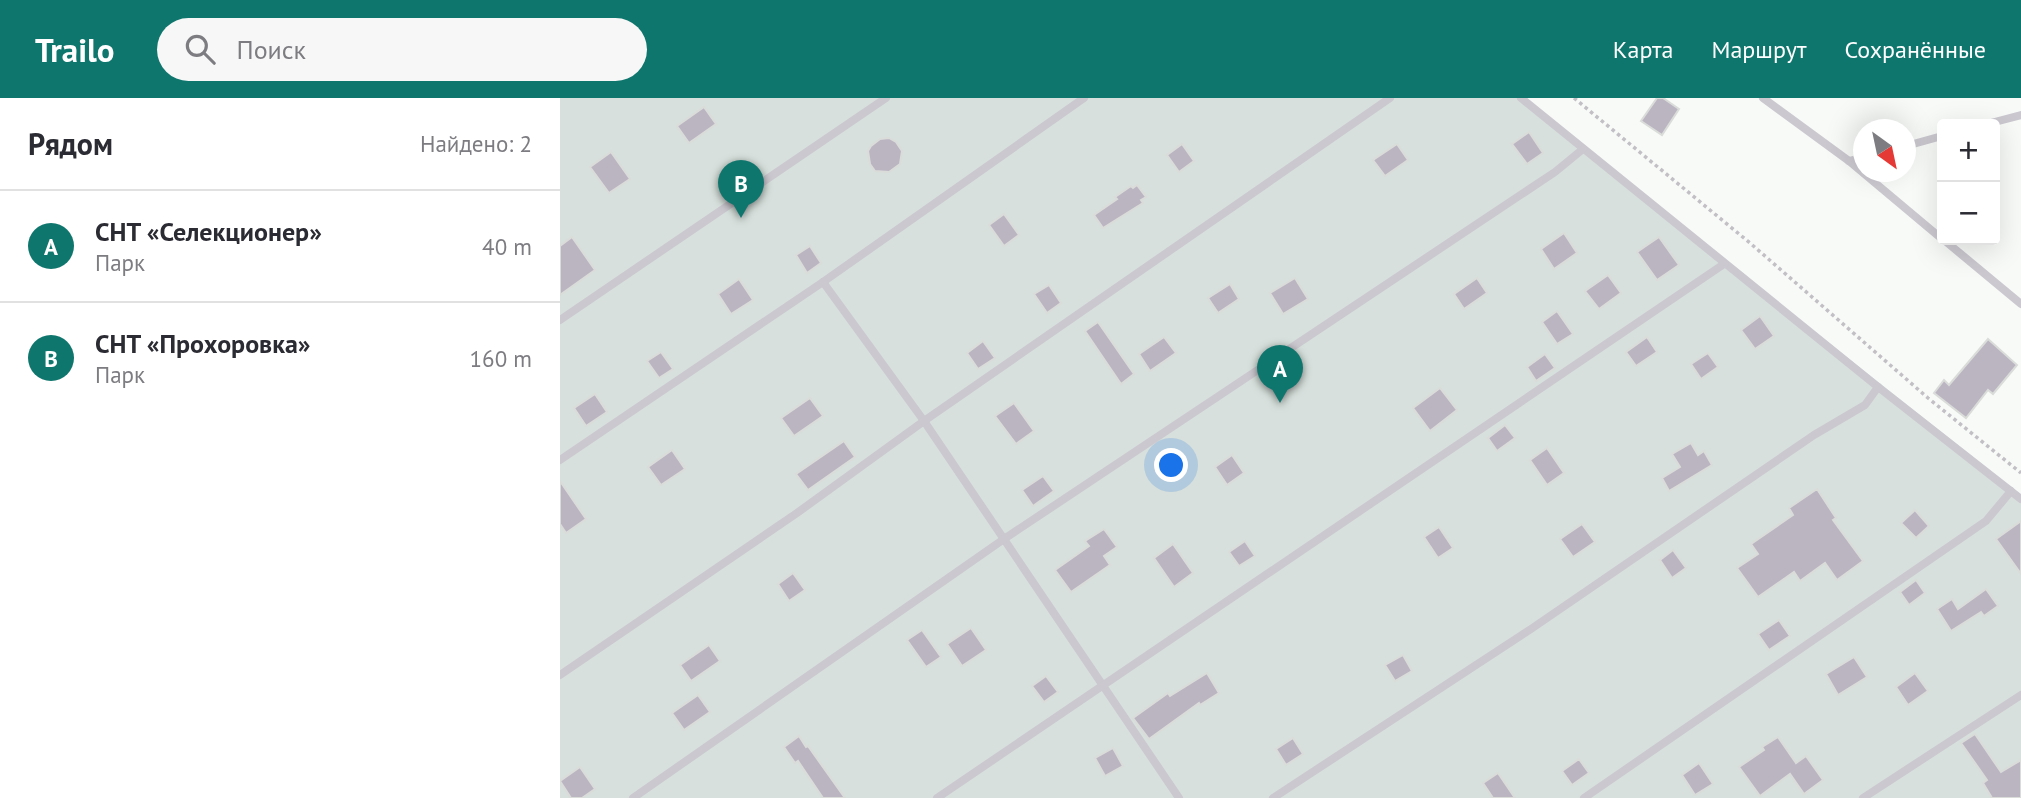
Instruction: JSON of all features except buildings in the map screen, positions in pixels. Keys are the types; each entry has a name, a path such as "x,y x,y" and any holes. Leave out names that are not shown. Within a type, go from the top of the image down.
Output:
{"lane":[{"path":"560,320 886,98"},
{"path":"560,460 823,282 1084,98"},
{"path":"560,675 797,513 924,421 1390,98"},
{"path":"1521,98 1724,264 2021,499"},
{"path":"1763,98 1849,161 1937,234"},
{"path":"2000,121 2021,115"},
{"path":"1916,143 1937,137"},
{"path":"633,798 1004,539 1544,179 1583,149"},
{"path":"1849,161 1853,160"},
{"path":"1950,245 2021,304"},
{"path":"937,798 1724,264"},
{"path":"823,282 924,421 1179,798"},
{"path":"1273,798 1531,629 1814,435 1865,404 1878,387"},
{"path":"1584,798 1986,521 2011,491"},
{"path":"1863,798 2021,695"}],"path":[{"path":"1574,98 1750,243 1928,398 2021,472"}],"shaded area":[{"path":"560,98 1525,98 1592,155 2021,495 2021,798 560,798"}],"place":[{"name":"СНТ «Прохоровка»","path":"741,218"},
{"name":"СНТ «Селекционер»","path":"1280,403"}]}
